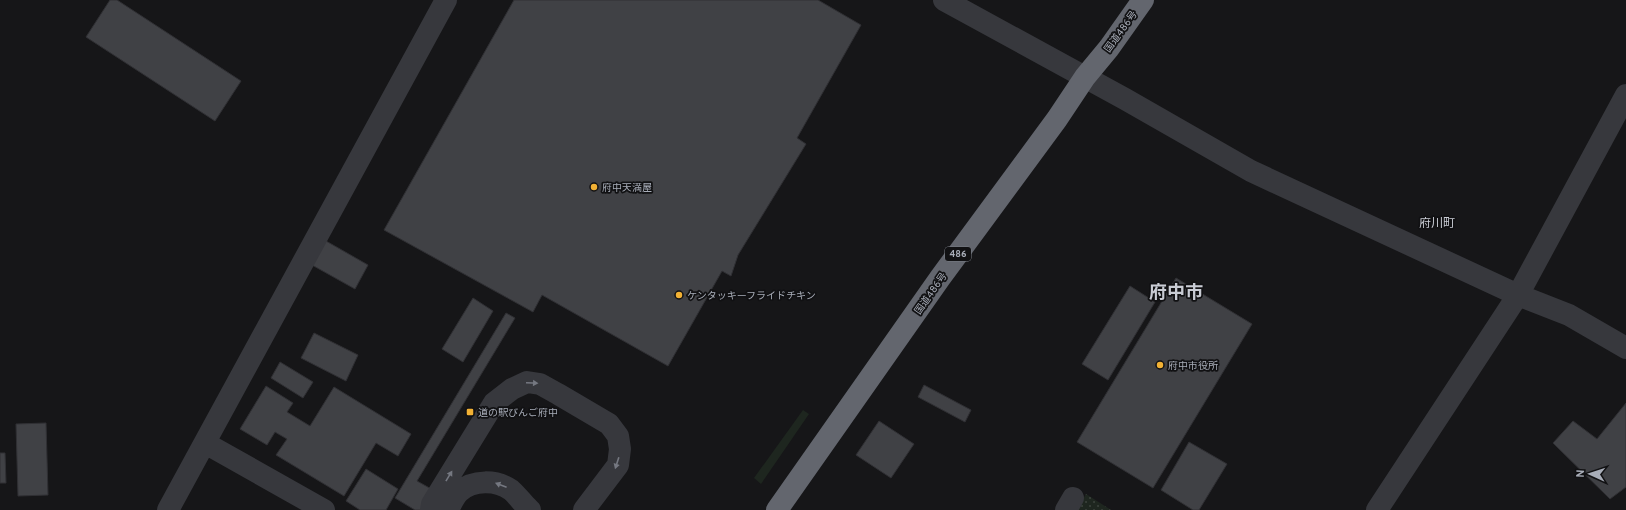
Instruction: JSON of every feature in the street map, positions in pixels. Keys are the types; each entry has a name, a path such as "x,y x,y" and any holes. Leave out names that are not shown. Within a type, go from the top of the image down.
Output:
{"highway":[{"name":"国道486号","path":"777,510 936,284 1057,119 1084,77 1108,48 1143,0"}],"street":[{"path":"168,510 446,0"},
{"path":"944,0 1251,171 1518,295 1568,315 1626,348"},
{"path":"1377,510 1518,295 1626,95"},
{"path":"432,510 432,504 494,403 512,389 527,382 540,384 609,424 618,436 620,449 618,465 584,510"},
{"path":"205,443 324,510"},
{"path":"448,510 460,491 476,483 491,482 502,485 512,491 530,510"}],"shaded area":[{"path":"803,410 809,414 761,484 754,478"},
{"path":"1086,494 1111,510 1077,510"}],"building":[{"path":"110,0 117,0 241,81 215,121 86,37"},
{"name":"府中天満屋","path":"514,0 818,0 861,25 797,138 806,144 738,255 731,276 722,271 668,366 542,295 533,312 384,230"},
{"path":"326,241 368,265 355,289 312,265"},
{"path":"1176,278 1252,324 1153,488 1077,442"},
{"path":"1130,286 1155,302 1108,380 1082,364"},
{"path":"473,298 493,311 463,362 442,349"},
{"path":"506,313 515,318 417,481 433,490 421,510 415,510 395,498"},
{"path":"314,333 358,355 346,381 301,358"},
{"path":"280,362 313,382 303,398 271,378"},
{"path":"924,385 971,410 965,422 918,397"},
{"path":"266,386 293,403 287,412 310,426 334,387 411,434 398,456 376,443 344,496 276,455 287,439 275,432 267,445 240,429"},
{"path":"1626,403 1626,487 1610,499 1553,443 1573,421 1597,439"},
{"path":"879,421 914,444 891,478 856,455"},
{"path":"46,423 48,495 18,496 16,424"},
{"path":"1189,442 1227,464 1199,510 1193,510 1161,490"},
{"path":"0,453 5,453 6,483 0,483"},
{"path":"366,469 398,489 386,510 360,510 346,501"}],"place":[{"name":"府中天満屋","path":"594,187"},
{"name":"ケンタッキーフライドチキン","path":"679,295"},
{"name":"府中市役所","path":"1160,365"},
{"name":"道の駅びんご府中","path":"470,412"}],"district":[{"name":"府川町","path":"1437,223"},
{"name":"府中市","path":"1176,292"}]}
